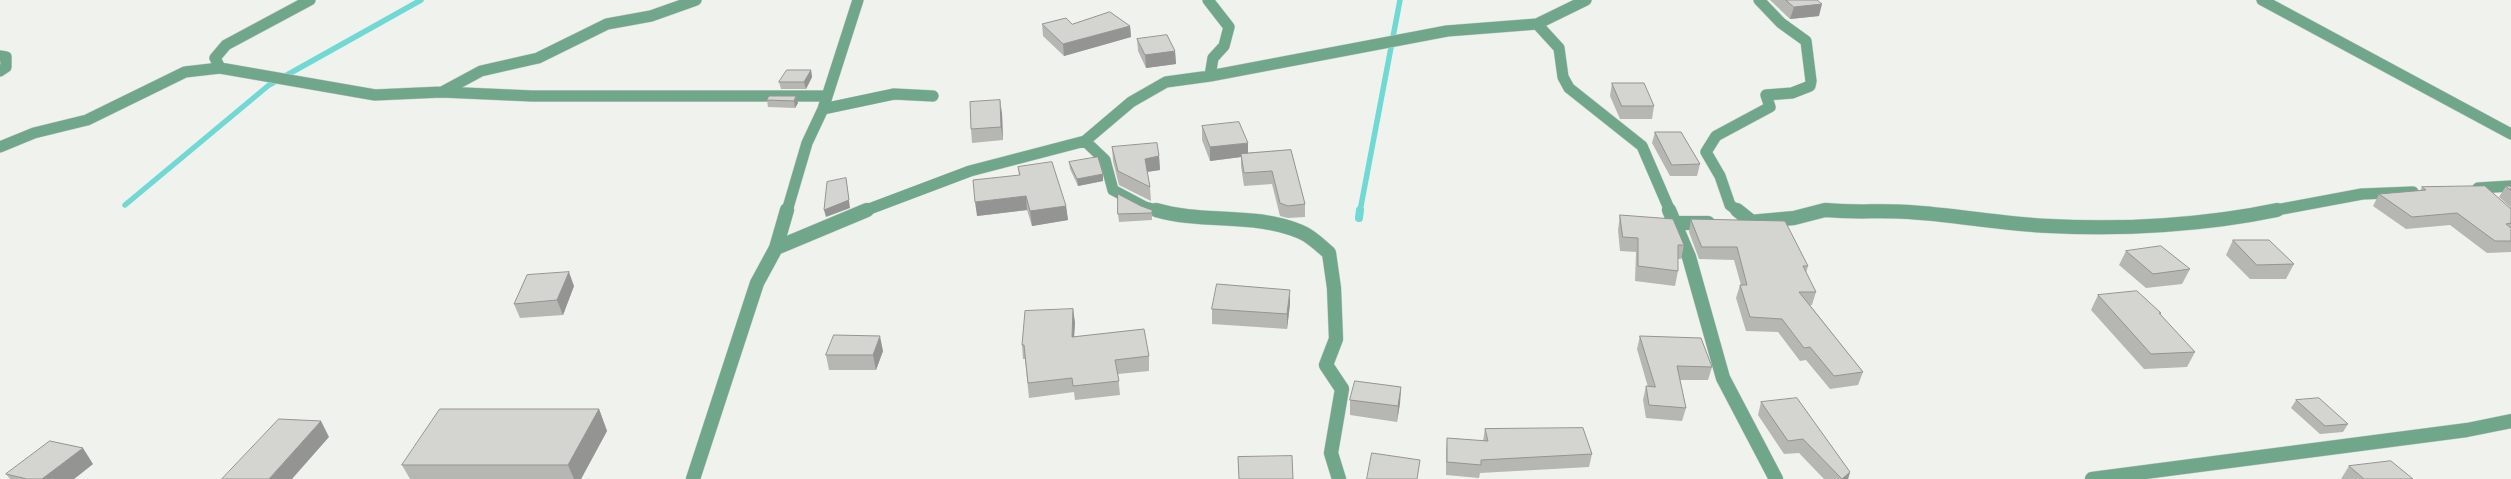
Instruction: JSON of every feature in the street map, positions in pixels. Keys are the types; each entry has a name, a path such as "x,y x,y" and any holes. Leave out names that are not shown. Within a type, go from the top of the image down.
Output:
{"street":[{"path":"220,68 215,58 226,45 310,0"},
{"path":"442,92 481,71 538,58 607,24 651,16 696,0"},
{"path":"693,479 757,283 776,248 807,143 823,109 858,0"},
{"path":"1208,0 1229,27 1224,46 1213,58 1210,76"},
{"path":"776,248 886,202 970,171 1085,140 1130,102 1166,82 1210,76 1448,31 1537,24 1586,0"},
{"path":"1752,222 1730,205 1720,176 1706,152 1716,136 1770,107 1766,95 1792,93 1810,86 1813,75 1808,62 1806,41 1781,23 1759,0"},
{"path":"2262,0 2511,134"},
{"path":"1537,24 1559,48 1563,77 1568,88 1593,105 1642,146 1688,257 1723,378 1776,479"},
{"path":"0,56 6,57 6,67 0,72"},
{"path":"0,147 34,133 87,120 185,72 220,68 375,95 442,92 542,96 827,96"},
{"path":"823,109 850,105 894,94 932,96"},
{"path":"1085,140 1105,160 1113,190 1146,207 1180,217 1220,217 1263,221 1302,232 1330,253 1334,288 1336,339 1326,365 1342,388 1331,453 1339,479"},
{"path":"2491,200 2473,189 2511,186"},
{"path":"1674,223 1752,222 1794,218 1825,210 1851,213 1908,212 2050,226 2143,225 2235,219 2362,194 2430,191"},
{"path":"2092,479 2467,430 2511,421"}],"building":[{"path":"1786,0 1817,0 1822,4 1794,7"},
{"path":"1110,12 1130,26 1063,44 1042,24 1066,18 1072,24"},
{"path":"1167,35 1175,51 1145,55 1137,39"},
{"path":"787,70 811,70 804,82 779,82"},
{"path":"1612,83 1644,83 1654,106 1622,106"},
{"path":"769,96 796,96 794,101 767,100"},
{"path":"1000,100 1001,127 971,129 970,102"},
{"path":"1239,122 1248,143 1210,147 1202,126"},
{"path":"1655,132 1681,132 1700,164 1672,165"},
{"path":"1157,143 1159,156 1145,159 1150,187 1118,171 1112,147"},
{"path":"1291,150 1305,204 1288,206 1280,203 1272,171 1244,173 1241,154"},
{"path":"1098,157 1103,174 1077,179 1069,162"},
{"path":"1052,162 1066,206 1030,211 1026,196 975,202 973,180 1020,175 1018,167"},
{"path":"846,178 849,200 824,210 827,182"},
{"path":"2485,186 2511,209 2511,223 2506,224 2511,228 2511,241 2495,241 2457,213 2412,217 2379,194 2426,190 2422,187"},
{"path":"1118,194 1152,210 1152,213 1118,214"},
{"path":"1620,215 1673,219 1684,245 1678,245 1678,271 1638,266 1638,238 1623,237"},
{"path":"1691,219 1785,221 1808,266 1803,266 1816,292 1799,292 1863,372 1834,376 1810,347 1804,348 1782,319 1750,317 1740,285 1747,285 1737,247 1702,247"},
{"path":"2233,240 2269,240 2294,264 2257,265"},
{"path":"2161,246 2190,269 2153,274 2126,251"},
{"path":"569,272 557,300 514,304 527,275"},
{"path":"1217,284 1290,290 1287,314 1212,309"},
{"path":"2137,291 2161,313 2159,313 2195,352 2151,354 2098,295"},
{"path":"1073,309 1072,337 1144,329 1149,356 1115,360 1119,381 1073,386 1072,378 1028,383 1024,345 1022,345 1025,311"},
{"path":"834,335 880,336 873,355 826,355"},
{"path":"1640,336 1701,338 1712,367 1677,366 1686,408 1649,405 1646,386 1655,387"},
{"path":"1355,381 1401,387 1398,406 1350,400"},
{"path":"1797,398 1850,472 1842,479 1803,439 1788,441 1761,402"},
{"path":"2319,398 2348,424 2325,426 2296,400"},
{"path":"440,409 599,409 568,465 402,465"},
{"path":"279,419 321,421 269,479 222,479"},
{"path":"1583,428 1592,454 1481,460 1481,465 1447,462 1447,438 1488,441 1485,429"},
{"path":"50,441 83,448 42,479 27,479 6,474"},
{"path":"1372,453 1420,460 1417,479 1367,479"},
{"path":"1292,456 1293,479 1239,479 1238,457"},
{"path":"2391,461 2413,479 2364,479 2349,466"}],"waterway":[{"path":"125,205 269,85 421,0"},
{"path":"1360,211 1400,0"},
{"path":"1359,218 1360,210"}]}
